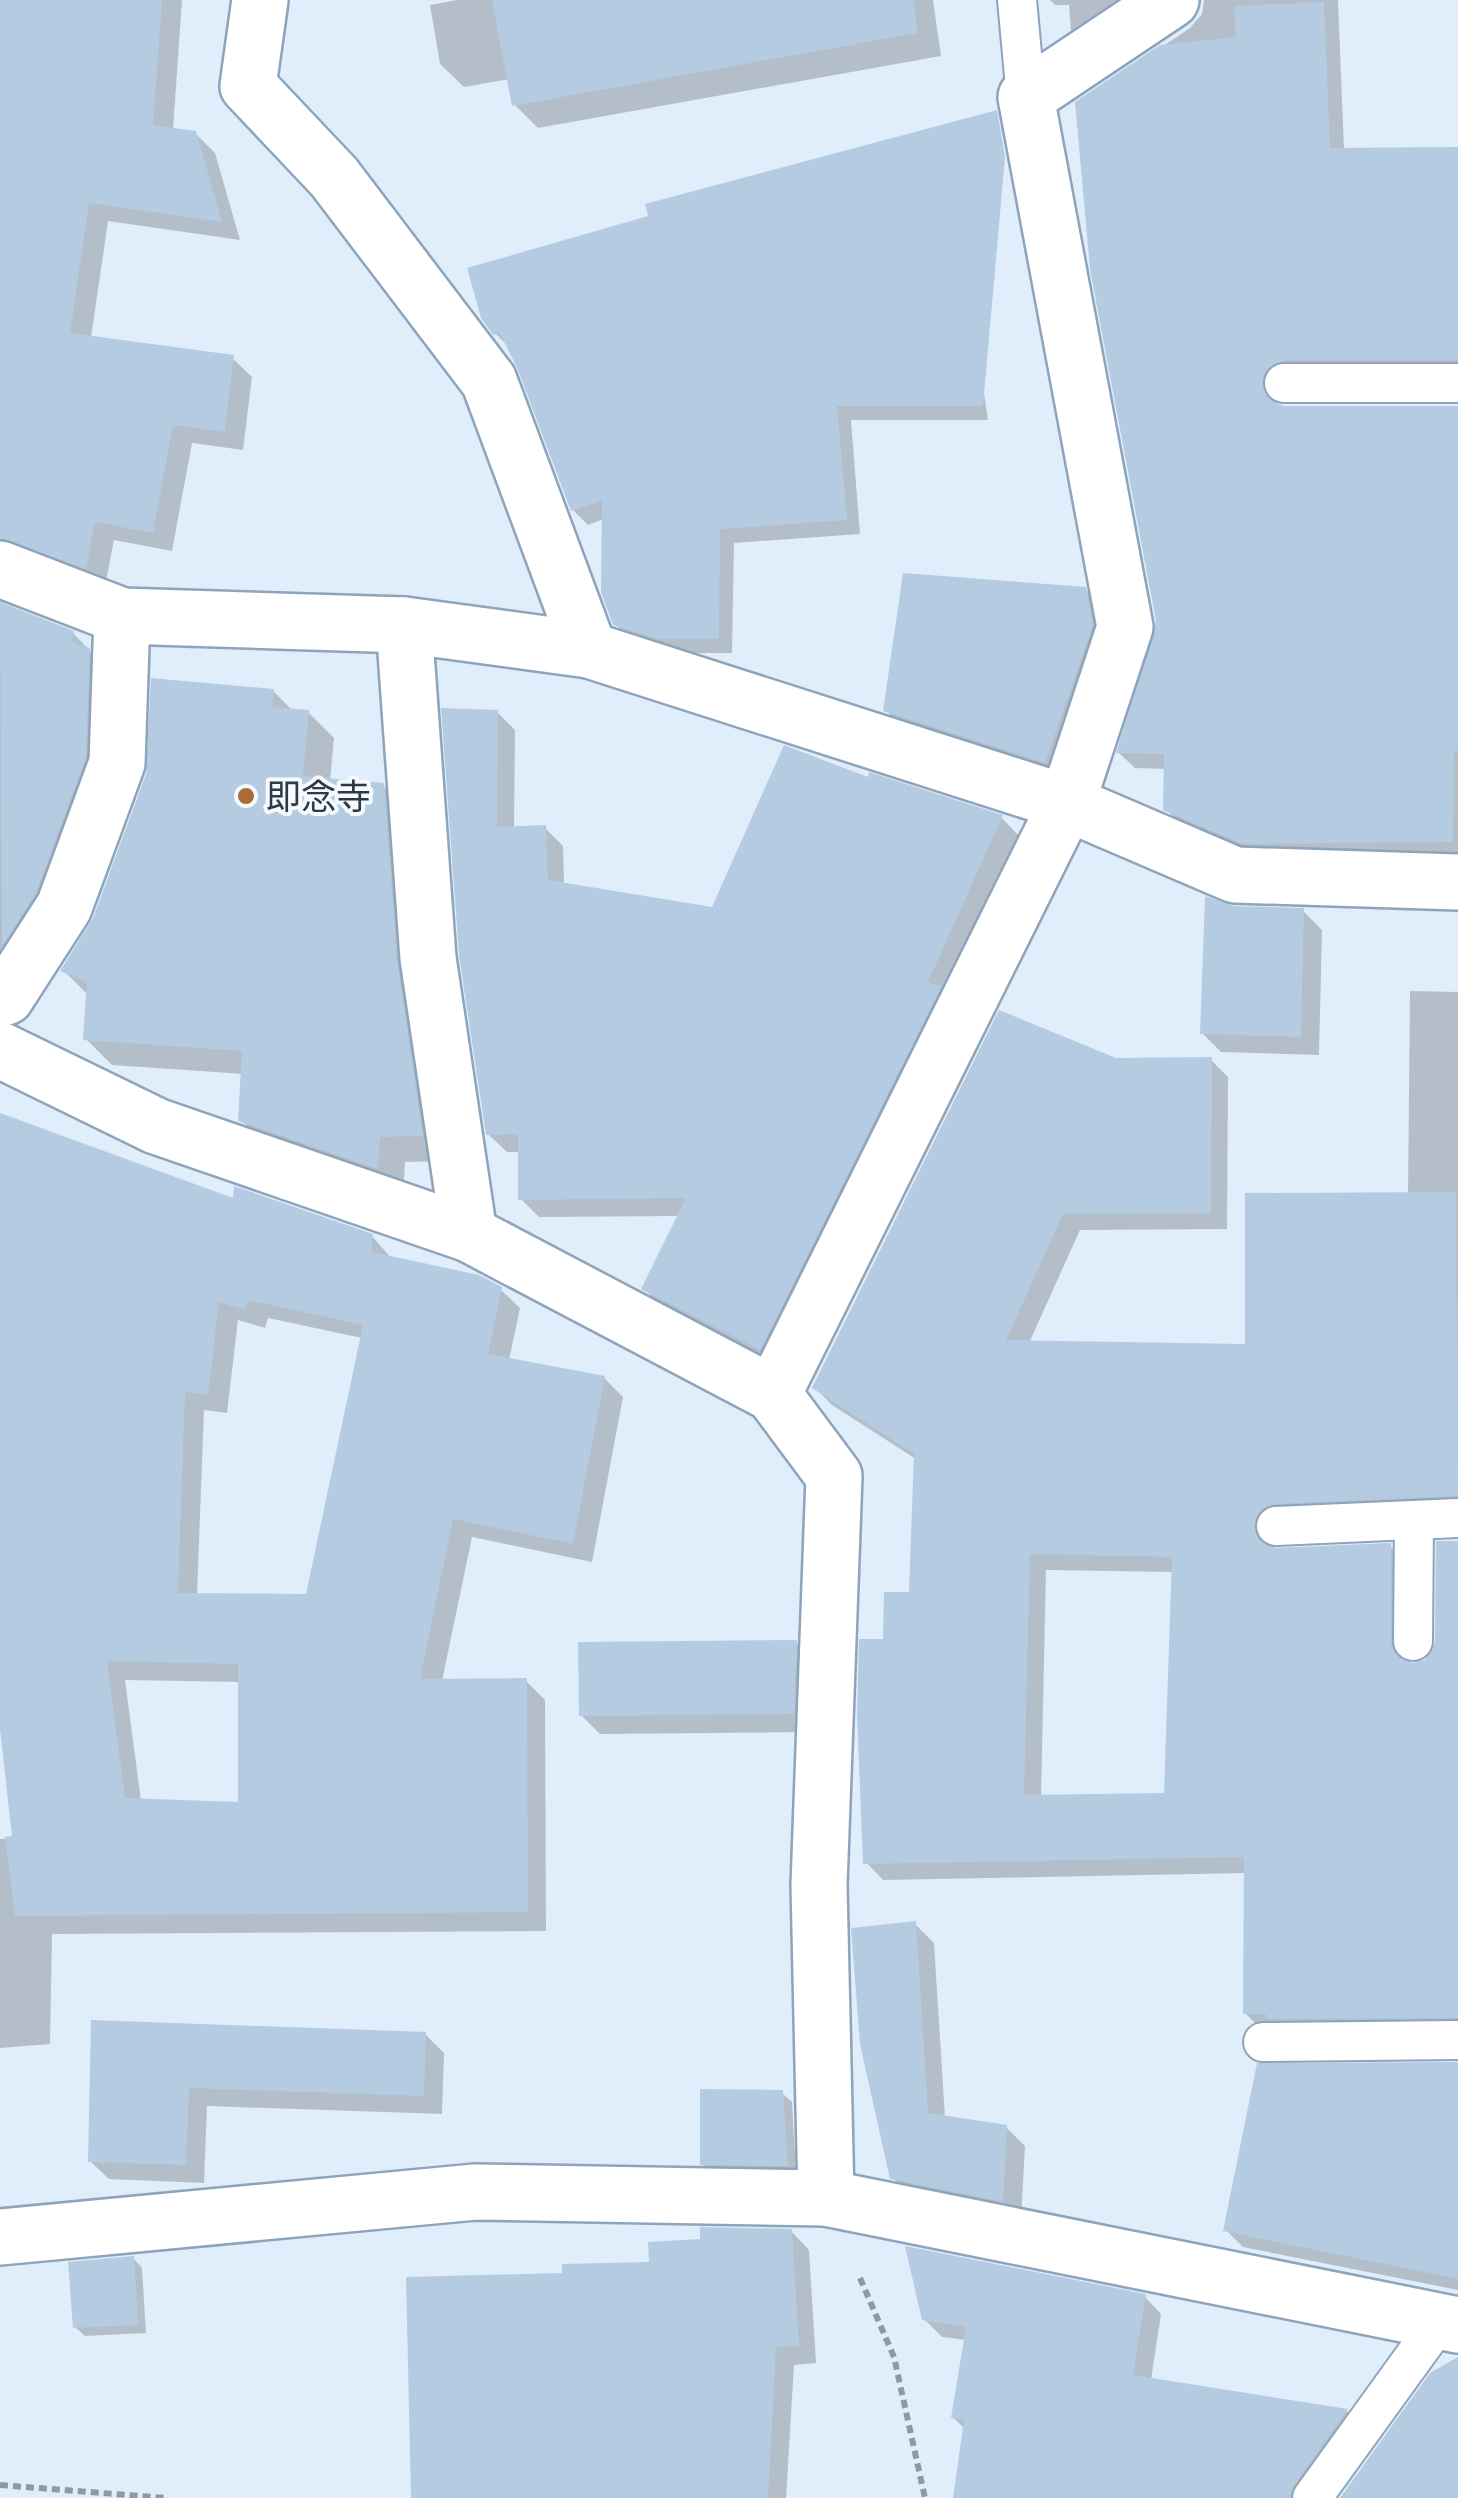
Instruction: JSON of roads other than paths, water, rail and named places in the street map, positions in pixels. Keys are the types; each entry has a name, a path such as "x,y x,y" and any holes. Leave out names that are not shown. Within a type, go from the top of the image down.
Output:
{"street":[{"path":"260,0 248,86 334,176 490,381 589,650"},
{"path":"774,1394 1067,803 1125,627 1026,98 1171,0"},
{"path":"0,569 122,616 404,625 589,650 1067,803 1235,875 1458,882"},
{"path":"2,1004 64,908 117,763 122,616"},
{"path":"404,625 428,958 469,1234"},
{"path":"0,1050 156,1126 469,1234 774,1394 834,1476 819,1885 826,2198"},
{"path":"0,2237 476,2192 826,2198 1449,2323"}],"lane":[{"path":"1017,0 1026,98"},
{"path":"1284,383 1458,383"},
{"path":"1276,1526 1458,1518"},
{"path":"1413,1641 1414,1520"},
{"path":"1263,2042 1458,2040"},
{"path":"1312,2498 1449,2323"}],"place":[{"name":"即念寺","path":"246,796"}]}
